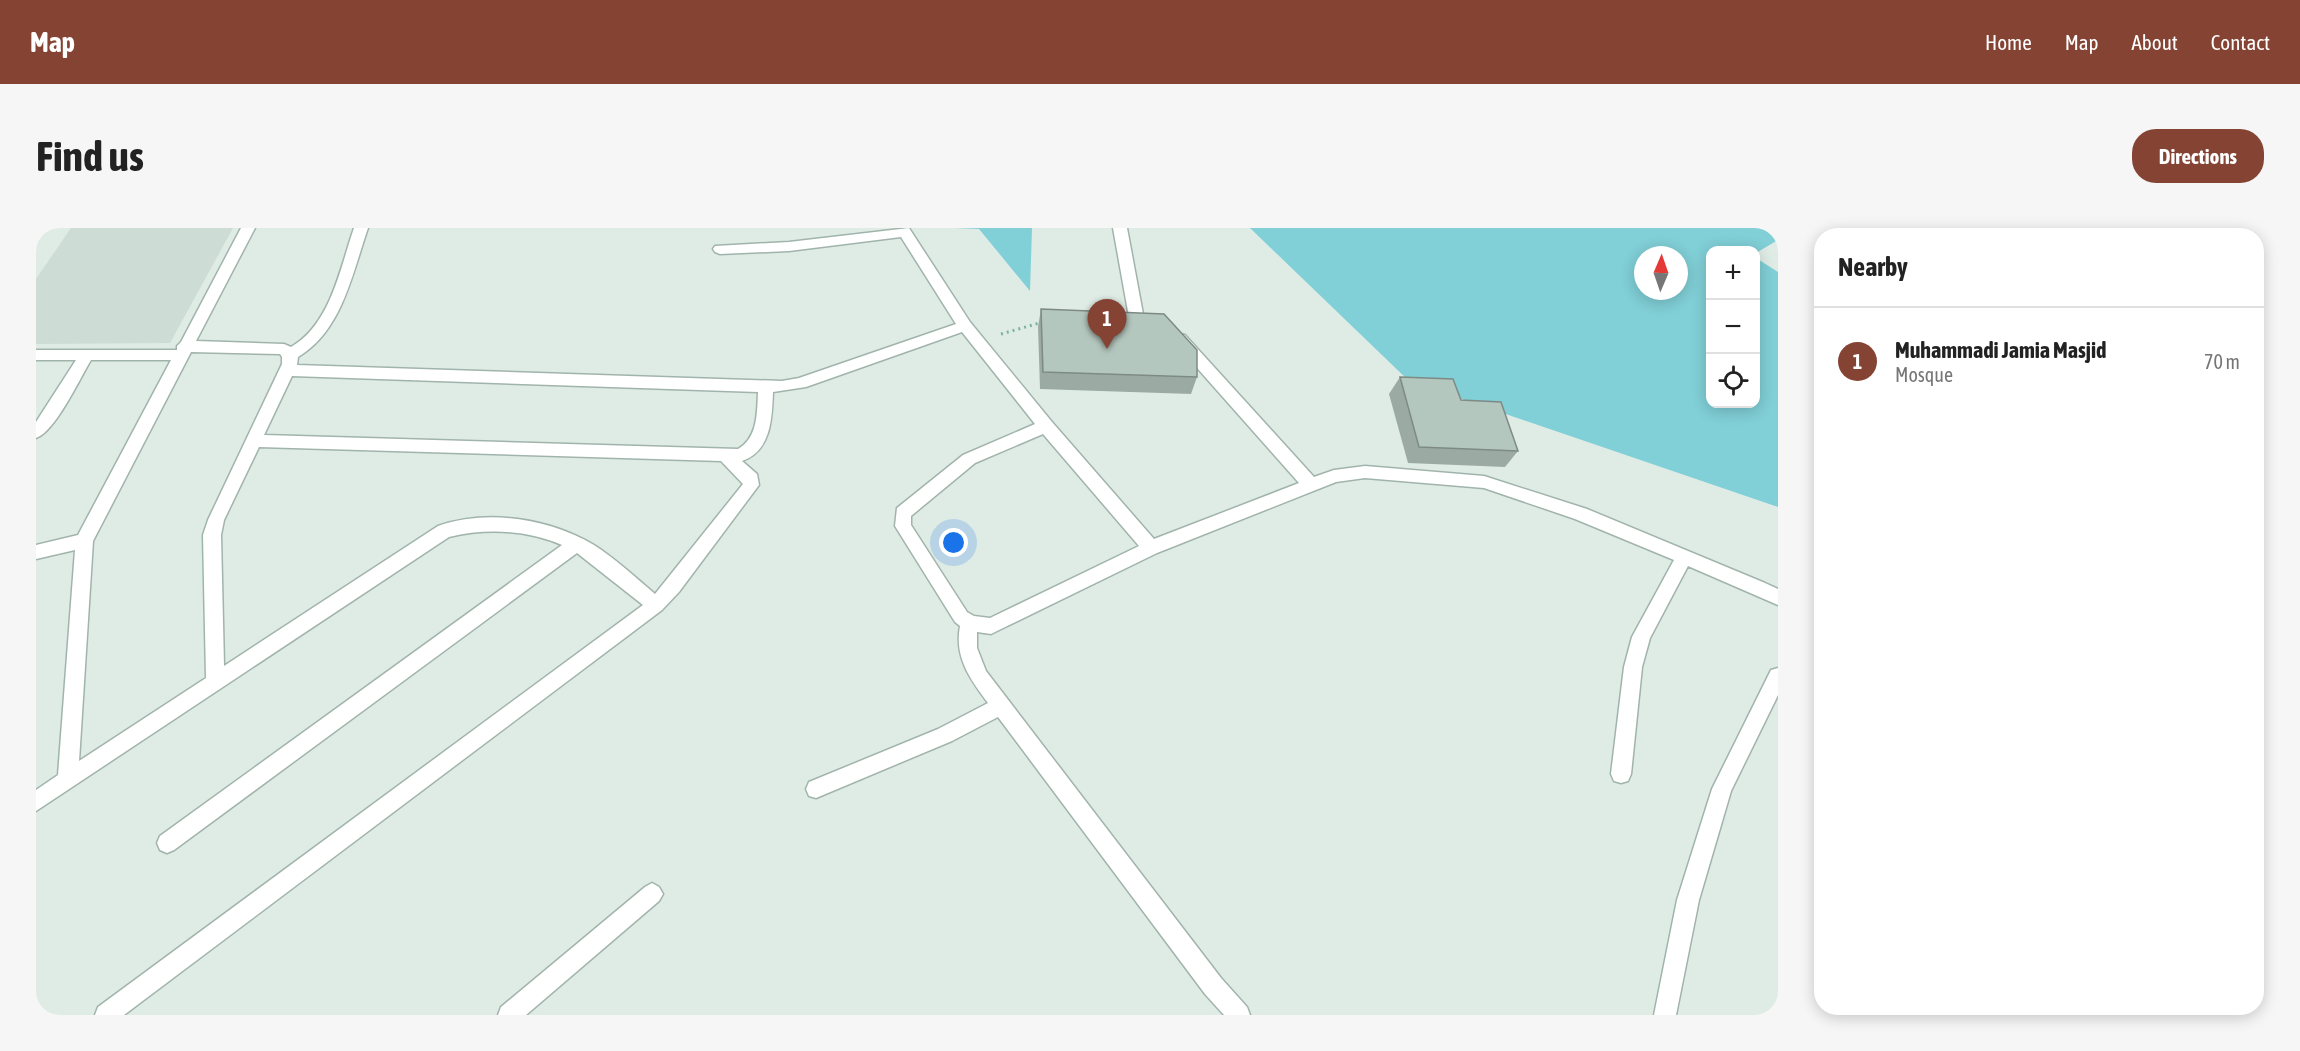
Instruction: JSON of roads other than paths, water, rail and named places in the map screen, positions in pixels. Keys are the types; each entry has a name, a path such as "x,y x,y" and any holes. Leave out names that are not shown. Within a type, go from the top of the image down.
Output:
{"street":[{"path":"68,780 84,541 248,228"},
{"path":"215,682 212,535 216,520 288,363 321,329 361,228"},
{"path":"1120,228 1136,317 1179,339 1311,485"},
{"path":"720,249 780,248 903,230 965,326 1046,426 1151,548"},
{"path":"288,363 766,388 801,383 965,326"},
{"path":"36,355 284,349 288,363"},
{"path":"36,432 46,421 87,355"},
{"path":"253,441 726,456 748,452 758,441 762,429 766,388"},
{"path":"1046,426 969,459 903,513 903,526 961,617 970,623 991,626 1151,548 1334,476 1365,472 1484,482 1581,514 1778,598"},
{"path":"106,1015 656,605 673,587 752,482 726,456"},
{"path":"36,801 444,531 465,525 501,523 546,531 586,550 656,605"},
{"path":"36,552 84,541"},
{"path":"167,843 575,545"},
{"path":"1621,774 1633,667 1641,637 1684,557"},
{"path":"970,623 966,638 968,658 1001,706 1213,986 1239,1015"},
{"path":"1665,1015 1688,900 1722,789 1778,676"},
{"path":"816,789 945,735 1001,706"},
{"path":"509,1015 652,894"}],"water":[{"path":"955,228 1032,228 1030,291 979,229"},
{"path":"1250,228 1778,228 1778,240 1760,251 1760,246 1706,246 1706,408 1760,408 1760,261 1778,272 1778,507 1409,381"}],"place":[{"name":"Muhammadi Jamia Masjid","path":"1107,349"}]}
